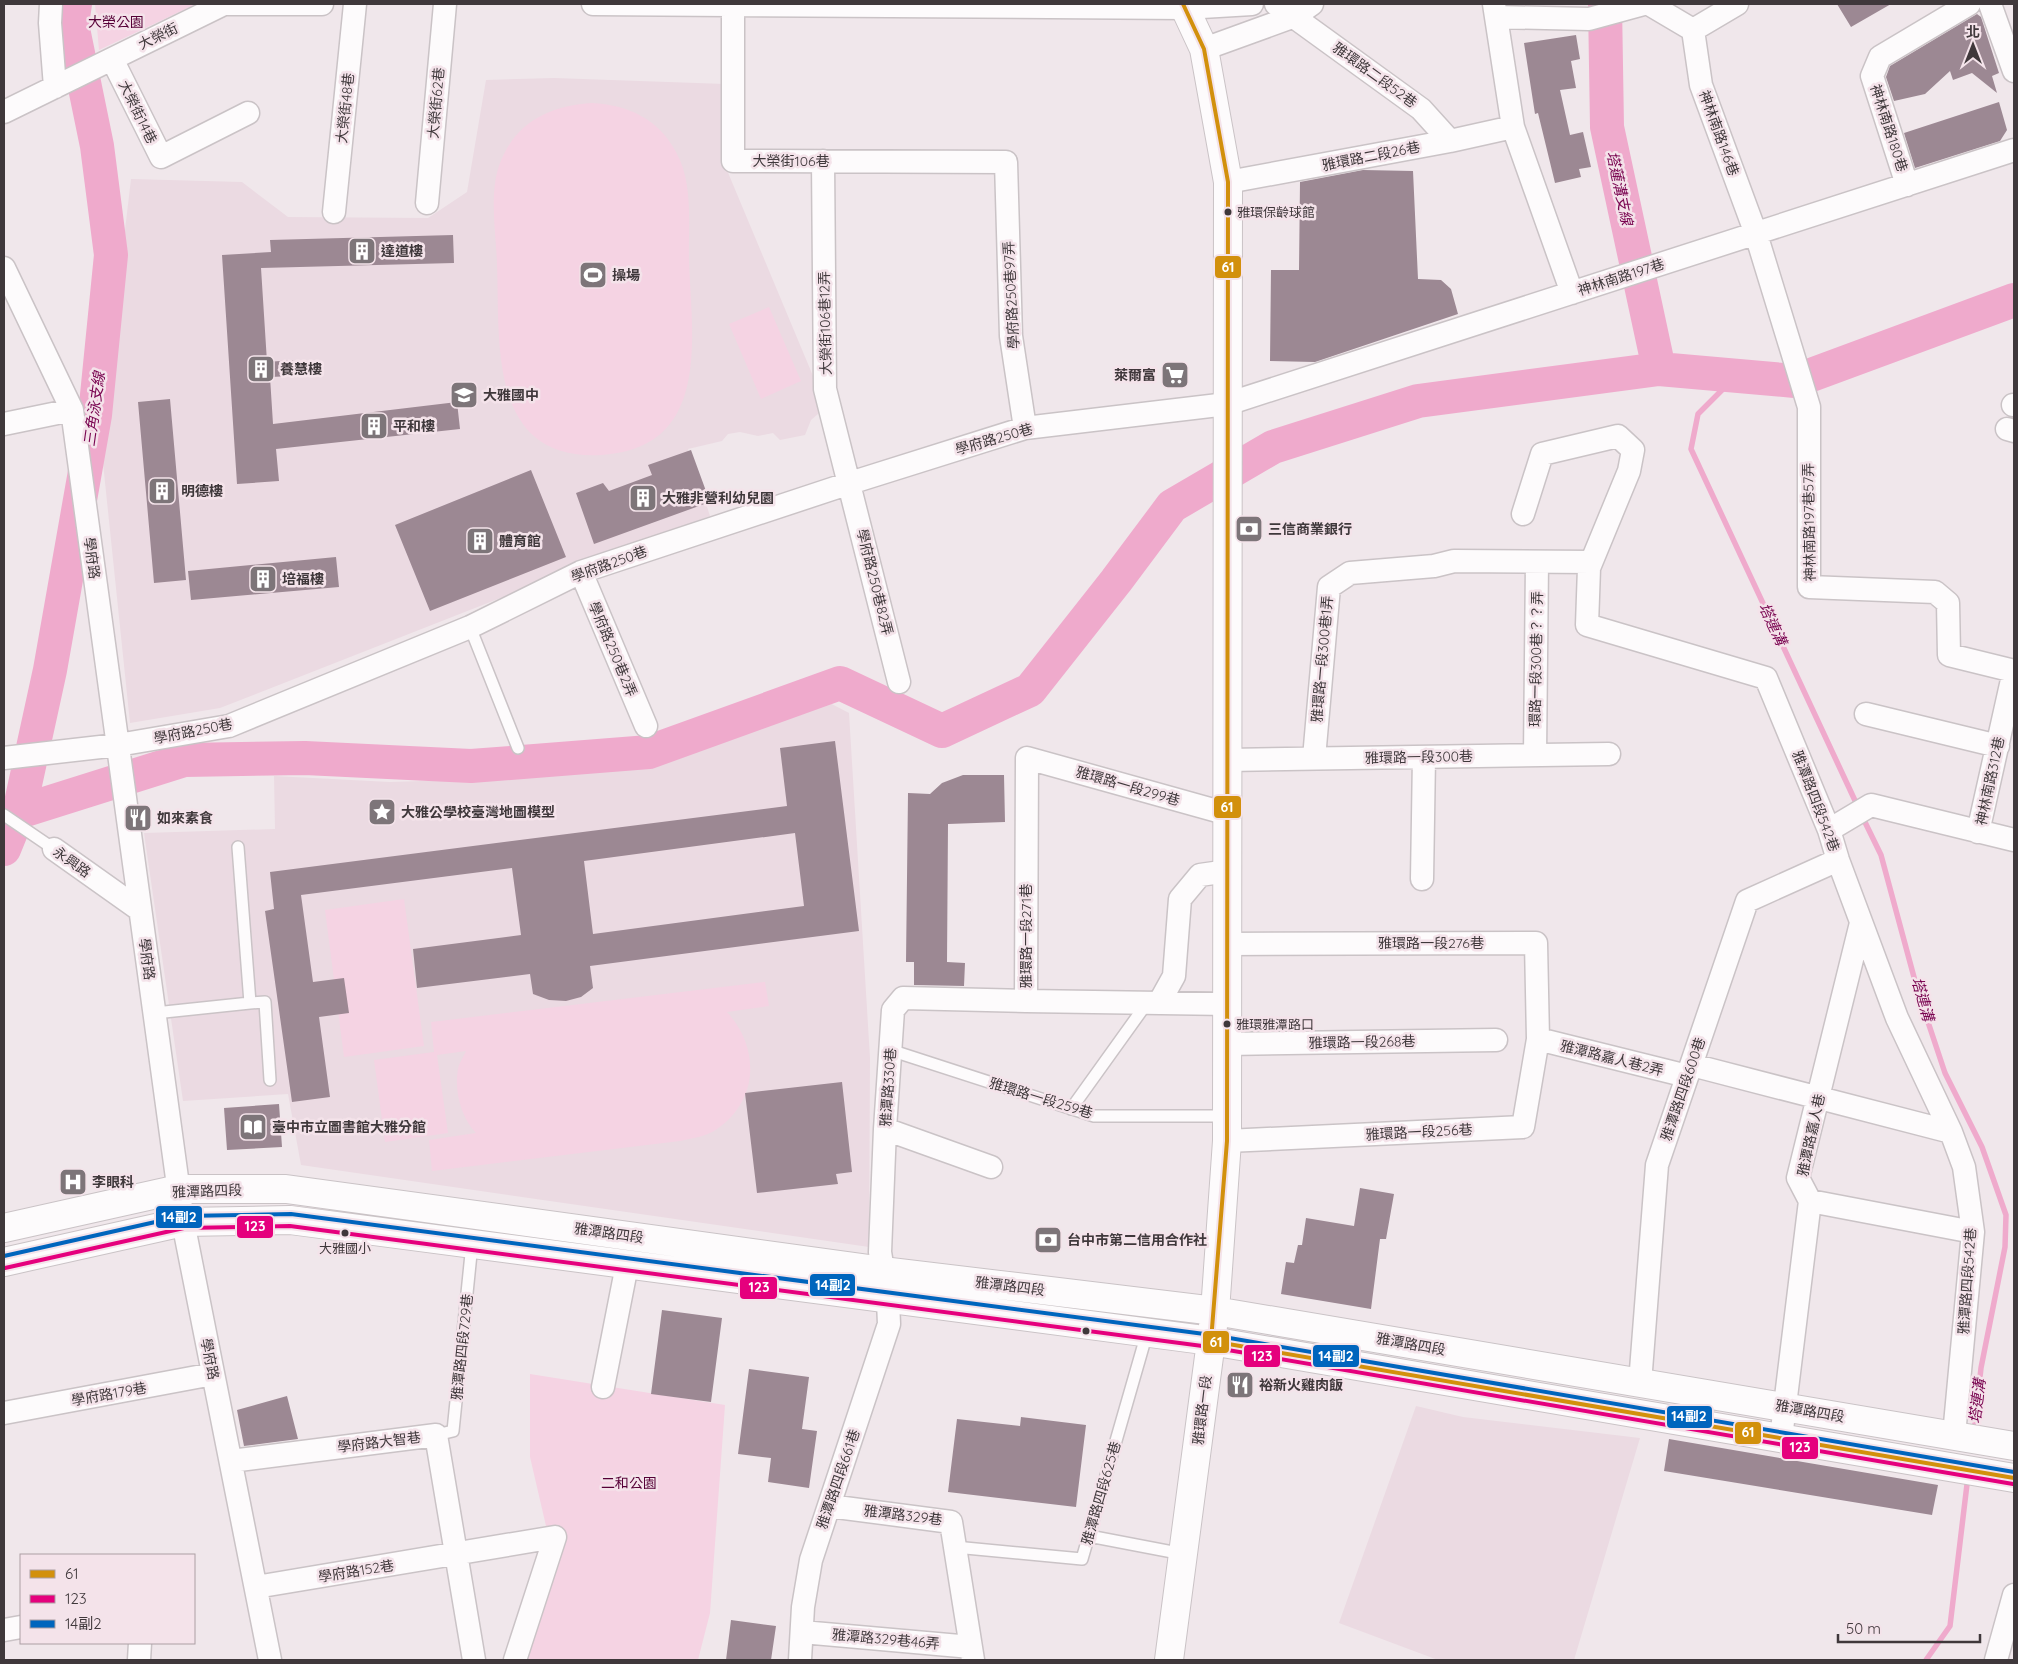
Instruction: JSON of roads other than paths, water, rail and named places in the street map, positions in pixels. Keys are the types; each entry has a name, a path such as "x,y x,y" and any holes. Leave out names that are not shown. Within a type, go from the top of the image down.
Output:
{"street":[{"path":"51,4 50,23 59,85"},
{"name":"大榮街","path":"4,112 224,4 322,4"},
{"name":"大榮街48巷","path":"334,212 355,4"},
{"name":"大榮街62巷","path":"427,203 445,4"},
{"path":"593,4 1184,6 1252,4"},
{"name":"大榮街106巷","path":"748,4 733,161 1006,162"},
{"name":"雅環路二段52巷","path":"1276,4 1304,10 1421,109 1450,141"},
{"path":"1649,4 1693,30 1737,4"},
{"name":"神林南路180巷","path":"1908,184 1872,76 1880,57 1969,4"},
{"path":"1990,4 2014,71"},
{"name":"雅環路一段","path":"1169,1660 1215,1311 1227,1128 1228,182 1204,49 1184,6"},
{"path":"1572,293 1513,127 1495,10 1589,19 1635,6"},
{"path":"1204,49 1304,10"},
{"name":"神林南路146巷","path":"1693,30 1701,85 1756,234"},
{"name":"大榮街14巷","path":"108,61 161,158 248,113"},
{"name":"雅環路二段26巷","path":"1228,182 1450,141 1513,127"},
{"name":"神林南路197巷","path":"1227,404 2014,150"},
{"name":"大榮街106巷12弄","path":"823,161 826,389 850,483"},
{"name":"學府路250巷97弄","path":"1006,162 1011,336 1025,428"},
{"name":"神林南路197巷57弄","path":"1756,234 1808,407 1808,587 1936,592 1948,603 1949,655 2014,671"},
{"name":"學府路","path":"4,268 72,410 184,1222 270,1660"},
{"name":"學府路250巷","path":"22,756 118,745 229,726 470,627 581,572 850,483 1025,428 1227,404"},
{"path":"4,424 72,410"},
{"name":"雅潭路四段542巷","path":"1523,514 1542,454 1618,436 1633,450 1629,470 1589,568 1587,625 1766,678 1829,830 1838,860 1896,1018 1951,1132 1964,1167 1973,1232 1954,1436"},
{"name":"學府路250巷82弄","path":"850,483 899,682"},
{"name":"雅環路一段300巷1弄","path":"1314,758 1329,587 1350,573 1434,566 1454,561 1591,562"},
{"name":"環路一段300巷？？弄","path":"1535,755 1537,562"},
{"name":"學府路250巷2弄","path":"581,572 646,726"},
{"name":"神林南路312巷","path":"1978,832 2014,671"},
{"path":"1866,714 1998,746"},
{"name":"雅環路一段300巷","path":"1228,760 1609,754"},
{"path":"1422,879 1424,757"},
{"name":"雅環路一段299巷","path":"1028,758 1228,814"},
{"name":"雅環路一段271巷","path":"1028,758 1026,1001 1228,1004"},
{"name":"神林南路312巷","path":"1829,830 1871,805 2014,840"},
{"name":"永興路","path":"54,849 140,910"},
{"name":"雅潭路四段600巷","path":"1640,1383 1657,1165 1747,901 1838,860"},
{"path":"1153,1003 1174,976 1180,899 1200,876 1228,871"},
{"name":"雅潭路嘉人巷","path":"1810,1201 1798,1178 1861,923"},
{"name":"雅環路一段276巷","path":"1228,944 1536,943 1538,1039"},
{"name":"雅潭路330巷","path":"888,1300 880,1252 885,1129 893,1010 903,998 1026,1001"},
{"name":"雅潭路嘉人巷2弄","path":"1538,1039 1818,1097 1951,1132"},
{"name":"雅環路一段256巷","path":"1227,1128 1523,1127 1538,1039"},
{"name":"雅環路一段268巷","path":"1227,1044 1496,1040"},
{"path":"885,1129 991,1167"},
{"name":"雅潭路四段","path":"4,1228 179,1190 286,1190 884,1271 1215,1311 2014,1446"},
{"path":"1781,1438 1810,1201 1973,1232"},
{"name":"雅潭路四段","path":"4,1262 184,1222 290,1220 1211,1341 2014,1478"},
{"path":"603,1387 627,1265"},
{"name":"雅潭路四段661巷","path":"800,1660 811,1560 889,1324 888,1300"},
{"name":"學府路179巷","path":"4,1413 214,1374"},
{"name":"學府路大智巷","path":"231,1461 436,1435 474,1660"},
{"name":"雅潭路329巷","path":"829,1506 951,1522 955,1547"},
{"path":"456,1555 554,1537 515,1660"},
{"path":"955,1547 972,1654"},
{"name":"學府路152巷","path":"256,1588 456,1555"},
{"path":"1996,1660 2014,1594"},
{"path":"4,1630 20,1627"},
{"name":"雅潭路329巷46弄","path":"802,1632 972,1654"},
{"path":"138,1660 140,1644"}],"lane":[{"path":"470,627 518,748"},
{"name":"永興路","path":"4,815 54,849"},
{"path":"238,846 250,1003"},
{"path":"155,1013 265,1002 270,1080"},
{"path":"1071,1109 1153,1003"},
{"name":"雅環路一段259巷","path":"890,1050 1094,1116 1227,1128"},
{"name":"雅潭路四段729巷","path":"436,1435 453,1431 472,1244"},
{"name":"雅潭路四段625巷","path":"955,1547 1082,1560 1148,1333"},
{"path":"1089,1536 1183,1554"}],"waterway":[{"name":"三角泳支線","path":"4,849 19,812 50,670 95,415 111,255 97,146 72,24 75,4"},
{"name":"塔蓮溝支線","path":"1605,4 1607,127 1659,369"},
{"path":"19,812 184,760 305,758 471,766 649,752 840,683 942,731 1030,690 1172,506 1273,447 1418,401 1659,369 1795,381 2014,300"},
{"name":"塔連溝","path":"1736,376 1698,414 1691,449 1858,807"},
{"name":"塔連溝","path":"1862,816 1881,855 1918,992 1945,1073 1982,1147 2006,1215 2005,1247 1981,1368 1974,1432"},
{"name":"塔連溝","path":"1926,1660 1950,1626 1968,1476"}],"place":[{"name":"雅環保齡球館","path":"1228,212"},
{"name":"達道樓","path":"362,251"},
{"name":"操場","path":"593,275"},
{"name":"養慧樓","path":"261,369"},
{"name":"萊爾富","path":"1175,375"},
{"name":"大雅國中","path":"464,395"},
{"name":"平和樓","path":"374,426"},
{"name":"明德樓","path":"162,491"},
{"name":"大雅非營利幼兒園","path":"643,498"},
{"name":"三信商業銀行","path":"1249,529"},
{"name":"體育館","path":"480,541"},
{"name":"培福樓","path":"263,579"},
{"name":"大雅公學校臺灣地圖模型","path":"382,812"},
{"name":"如來素食","path":"138,818"},
{"name":"雅環雅潭路口","path":"1227,1024"},
{"name":"臺中市立圖書館大雅分館","path":"253,1127"},
{"name":"李眼科","path":"73,1182"},
{"name":"大雅國小","path":"345,1233"},
{"name":"台中市第二信用合作社","path":"1048,1240"},
{"name":"裕新火雞肉飯","path":"1240,1385"}],"park label":[{"name":"大榮公園","path":"116,22"},
{"name":"二和公園","path":"629,1483"}]}
